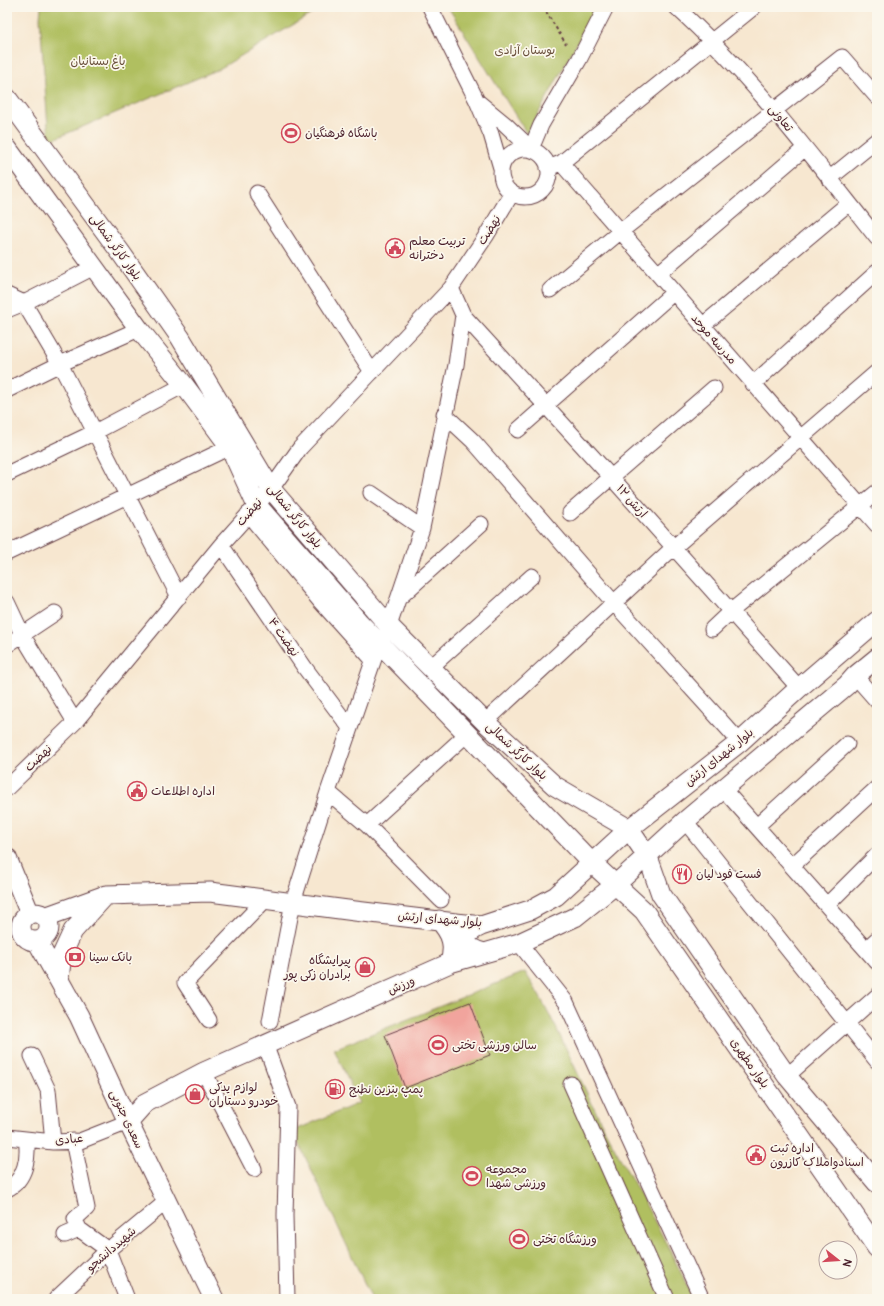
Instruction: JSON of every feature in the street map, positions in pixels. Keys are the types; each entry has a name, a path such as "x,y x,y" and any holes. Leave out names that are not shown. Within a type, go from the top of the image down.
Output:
{"main road":[{"name":"بلوار کارگر شمالی","path":"7,98 112,240 180,337 270,489 389,626 485,722 555,786 629,829"},
{"name":"بلوار کارگر شمالی","path":"7,148 139,329 184,385 230,447 252,509 376,652 467,734 615,885"},
{"name":"بلوار شهدای ارتش","path":"26,924 106,895 210,892 481,926 530,910 556,896 629,829 740,742 799,688 877,621"},
{"path":"648,857 685,821 848,685 855,676 877,658"},
{"name":"بلوار مطهری","path":"629,829 648,857 661,894 788,1076 875,1175"},
{"name":"ورزش","path":"128,1122 145,1103 204,1072 265,1044 450,963 519,943 575,917 648,857"},
{"path":"7,858 26,924 26,938 37,941 46,936 49,926 26,924"},
{"name":"بلوار مطهری","path":"615,885 644,910 877,1248"},
{"path":"59,978 62,955 73,931 106,895"},
{"path":"439,920 447,929 452,940 453,952 450,963"},
{"path":"481,926 472,930 466,940 470,949 484,953"},
{"name":"سعدی جنوبی","path":"37,941 59,978 214,1299"},
{"path":"114,1090 145,1103"}],"street":[{"path":"430,7 477,101 491,134 501,168 503,182 512,193 523,197 533,195 543,189 555,165 754,7"},
{"path":"530,149 541,125 579,60 606,7"},
{"name":"تعاونی","path":"676,7 713,40 775,110 877,238"},
{"path":"550,290 621,231 842,56 875,92"},
{"path":"477,101 505,124 530,149 555,165"},
{"path":"830,178 877,140"},
{"path":"658,273 805,148"},
{"path":"501,168 510,154 523,149 530,149"},
{"name":"مدرسه موحد","path":"555,165 621,231 799,438 877,525"},
{"path":"257,193 372,372"},
{"name":"نهضت","path":"7,788 74,722 221,545 270,489 300,448 451,288 486,236 512,193"},
{"path":"702,326 849,203"},
{"path":"7,310 24,303 94,266"},
{"path":"752,384 877,272"},
{"path":"389,626 422,528 444,414 456,365 463,315 451,288"},
{"path":"518,430 673,292"},
{"path":"7,295 24,303 60,364 179,597"},
{"name":"ارتش ۱۲","path":"463,315 611,477 799,688"},
{"path":"7,390 60,364 139,329"},
{"path":"485,722 673,548 877,372"},
{"path":"7,474 95,432 184,385"},
{"path":"570,513 714,388"},
{"path":"444,414 473,441 614,603 740,742"},
{"path":"7,553 128,497 230,447"},
{"path":"712,629 730,612 877,492"},
{"path":"371,493 422,528"},
{"path":"398,598 481,524"},
{"name":"نهضت ۴","path":"221,545 305,668 350,728"},
{"path":"430,668 532,576"},
{"path":"7,602 22,636 74,722"},
{"path":"7,645 56,613"},
{"path":"270,1021 293,902 328,792 376,652"},
{"path":"855,676 877,701"},
{"path":"368,825 467,734"},
{"path":"757,826 848,744"},
{"path":"792,866 877,788"},
{"path":"724,790 877,962"},
{"path":"328,792 368,825 441,900"},
{"path":"685,821 877,1061"},
{"path":"827,905 877,856"},
{"path":"209,1020 185,983 266,899"},
{"path":"866,949 877,939"},
{"path":"519,943 566,1002 702,1299"},
{"path":"788,1076 877,996"},
{"path":"265,1044 288,1107 285,1215 287,1299"},
{"path":"32,1056 48,1090 53,1142"},
{"path":"204,1072 254,1169"},
{"path":"571,1084 667,1299"},
{"name":"عبادی","path":"7,1136 53,1142 80,1141 128,1122"},
{"path":"7,1189 12,1186 25,1168 29,1153 26,1139"},
{"path":"73,1141 87,1208 75,1219 79,1229 108,1250 126,1299"},
{"name":"شهیددانشجو","path":"56,1299 108,1250 167,1201"},
{"path":"64,1235 79,1229"}],"path":[{"path":"543,7 566,44"}],"green space":[{"name":"باغ بستانیان","path":"41,7 323,7 219,69 49,141 40,18"},
{"name":"بوستان آزادی","path":"448,7 597,7 527,134"},
{"name":"مجموعه ورزشی شهدا","path":"525,972 546,1009 592,1105 661,1233 693,1299 372,1299 293,1131 359,1103 334,1049"}],"building":[{"name":"سالن ورزشی تختی","path":"470,1002 490,1055 405,1088 385,1035"}],"place":[{"name":"باشگاه فرهنگیان","path":"291,133"},
{"name":"تربیت معلم دخترانه","path":"395,248"},
{"name":"اداره اطلاعات","path":"137,791"},
{"name":"فست فود لیان","path":"682,874"},
{"name":"بانک سینا","path":"75,957"},
{"name":"پیرایشگاه برادران زکی پور","path":"365,967"},
{"name":"سالن ورزشی تختی","path":"438,1045"},
{"name":"پمپ بنزین نطنج","path":"335,1089"},
{"name":"لوازم یدکی خودرو دستاران","path":"195,1094"},
{"name":"اداره ثبت اسنادواملاک کازرون","path":"756,1155"},
{"name":"مجموعه ورزشی شهدا","path":"472,1176"},
{"name":"ورزشگاه تختی","path":"519,1239"}]}
